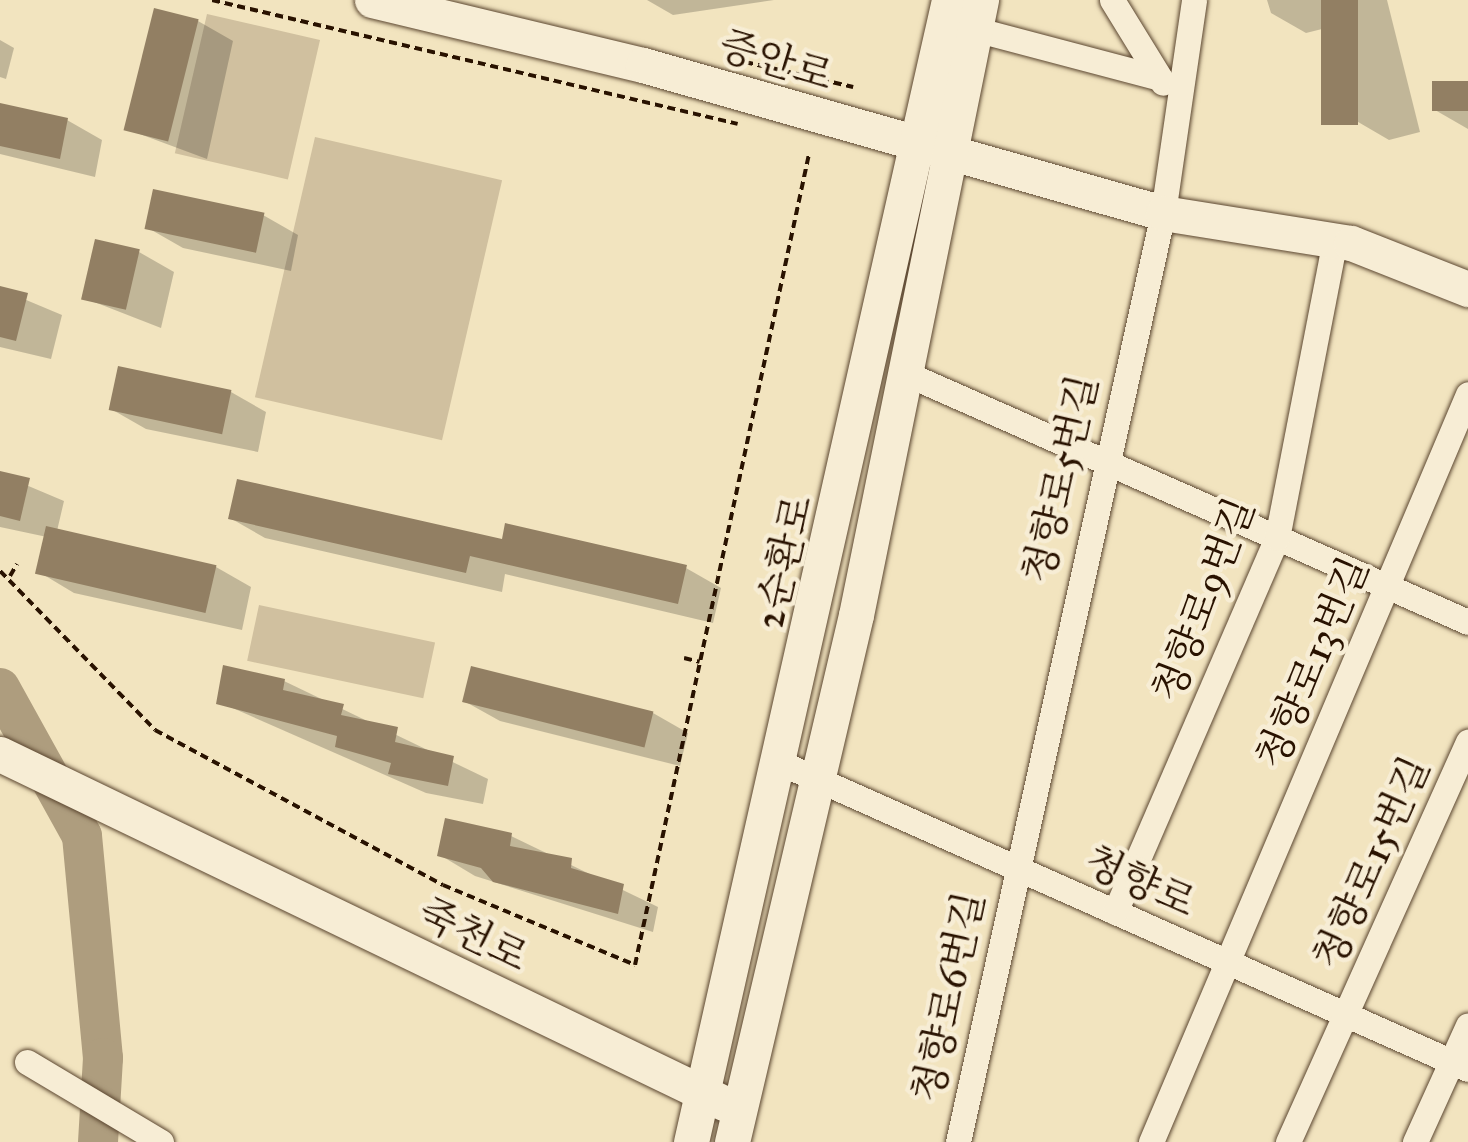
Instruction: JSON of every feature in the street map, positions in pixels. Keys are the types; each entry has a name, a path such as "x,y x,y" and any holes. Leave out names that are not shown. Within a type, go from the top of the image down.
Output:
{"main road":[{"name":"증안로","path":"372,0 644,65 937,154 1164,212 1334,244 1468,289"},
{"name":"2순환로","path":"736,1126 908,374 937,154 949,0"},
{"name":"2순환로","path":"692,1142 781,763 937,154 980,15"},
{"name":"죽천로","path":"0,754 703,1093 736,1126"}],"street":[{"path":"1112,0 1180,108"},
{"name":"청향로5번길","path":"1014,867 1102,461 1164,212 1194,0"},
{"path":"980,15 1160,78"},
{"name":"청향로9번길","path":"1115,912 1277,538 1334,244"},
{"path":"908,374 1468,622"},
{"name":"청향로13번길","path":"1151,1142 1468,394"},
{"name":"청향로15번길","path":"1288,1142 1468,742"},
{"name":"청향로","path":"781,763 1460,1065"},
{"name":"청향로6번길","path":"958,1142 1014,867"},
{"path":"1415,1142 1460,1065 1468,1025"},
{"path":"27,1062 160,1142"}],"path":[{"path":"212,0 749,127"},
{"path":"0,570 156,730 443,885 635,965 810,154"},
{"path":"10,576 17,564"},
{"path":"684,658 700,662"},
{"path":"198,753 204,743"}],"shaded area":[{"path":"207,14 320,40 288,179 175,153"},
{"path":"315,137 502,180 442,440 255,397"},
{"path":"259,605 435,642 423,698 247,661"}],"building":[{"path":"1321,0 1358,0 1358,125 1321,125"},
{"path":"154,8 199,19 168,141 124,130"},
{"path":"1432,81 1468,81 1468,111 1432,111"},
{"path":"0,103 68,118 60,159 0,146"},
{"path":"153,189 265,213 256,253 144,229"},
{"path":"95,239 140,249 126,310 81,299"},
{"path":"0,286 28,293 16,341 0,337"},
{"path":"118,366 231,390 222,434 109,410"},
{"path":"0,471 30,478 20,521 0,516"},
{"path":"237,479 502,539 505,523 687,565 678,604 470,556 466,573 228,519"},
{"path":"46,526 217,565 205,613 35,574"},
{"path":"223,665 285,679 283,690 344,704 341,715 398,727 395,742 454,756 448,786 388,774 391,763 335,747 337,736 216,704"},
{"path":"471,666 653,711 644,747 462,702"},
{"path":"445,818 512,833 510,846 572,858 571,868 624,884 618,914 493,882 481,868 437,856"}],"waterway":[{"path":"0,688 82,836 103,1058 98,1142"}]}
